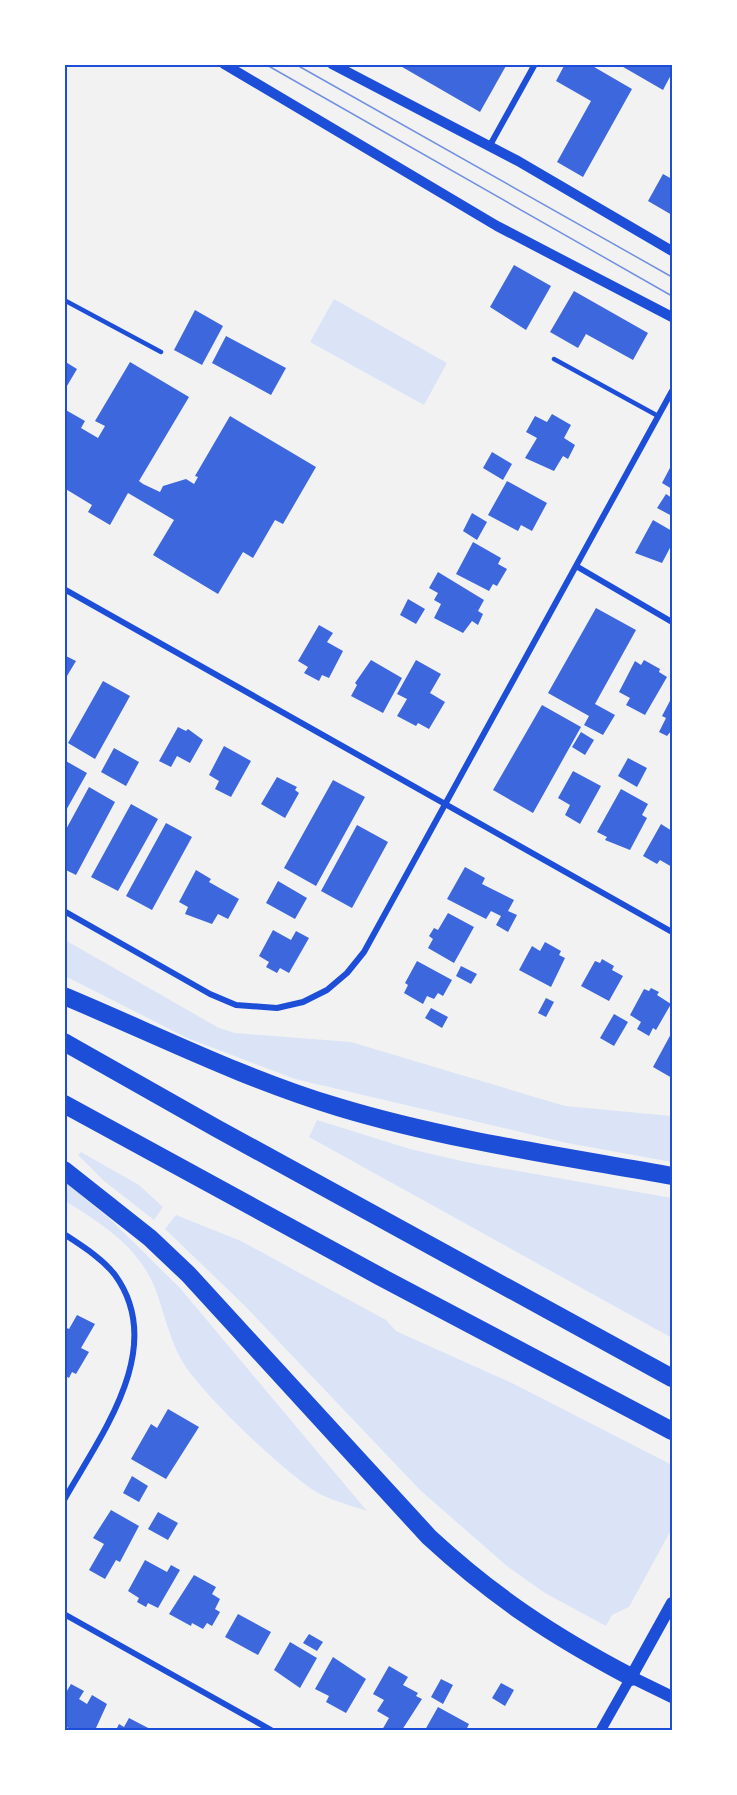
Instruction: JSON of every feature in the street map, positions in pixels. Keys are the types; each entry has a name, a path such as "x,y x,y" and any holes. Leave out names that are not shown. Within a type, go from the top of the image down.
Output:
{"highway":[{"path":"64,996 242,1074 339,1108 426,1129 672,1176"},
{"path":"64,1042 672,1378"},
{"path":"64,1104 672,1431"},
{"path":"64,1170 150,1238 188,1274 429,1537 470,1575 505,1602 551,1632 631,1677"}],"main road":[{"path":"672,1603 631,1677 672,1697"}],"street":[{"path":"224,64 497,226 672,317"},
{"path":"332,64 489,147 672,251"},
{"path":"489,147 535,64"},
{"path":"64,912 210,994 236,1005 277,1008 303,1002 327,990 347,973 364,951 672,391"},
{"path":"576,567 672,622"},
{"path":"64,589 672,932"},
{"path":"64,1234 98,1257 115,1275 126,1297 135,1345 131,1370 119,1402 64,1500"},
{"path":"64,1614 271,1731"},
{"path":"601,1731 631,1677"}],"lane":[{"path":"64,300 160,352"},
{"path":"554,359 658,416"}],"shaded area":[{"path":"334,299 447,363 424,405 310,342"},
{"path":"65,940 219,1028 235,1033 351,1042 565,1106 672,1116 672,1162 567,1143 295,1079 187,1038 65,976"},
{"path":"317,1120 410,1149 466,1162 672,1198 672,1338 309,1137"},
{"path":"81,1152 139,1185 163,1207 154,1220 104,1181 78,1155"},
{"path":"64,1181 111,1220 180,1288 367,1511 325,1497 306,1485 267,1453 206,1392 177,1352 148,1273 129,1248 117,1237 65,1201"},
{"path":"176,1215 241,1241 386,1320 396,1331 514,1384 672,1465 670,1532 629,1607 612,1615 606,1626 545,1593 508,1567 420,1490 245,1306 165,1229"}],"building":[{"path":"397,64 507,64 480,112"},
{"path":"565,64 589,64 632,89 583,177 557,162 591,101 556,81"},
{"path":"618,64 672,64 672,73 663,90"},
{"path":"663,174 672,179 672,215 648,201"},
{"path":"514,265 551,286 526,330 490,307"},
{"path":"574,291 648,333 633,360 586,334 578,348 550,332"},
{"path":"195,310 223,326 202,365 174,350"},
{"path":"226,336 286,368 271,395 212,363"},
{"path":"64,361 77,369 64,391"},
{"path":"130,362 189,397 139,481 143,484 160,492 163,486 186,479 194,484 198,477 195,476 230,416 316,467 283,524 275,520 253,558 243,552 218,594 153,555 174,520 128,493 110,525 88,512 92,505 64,488 64,409 85,421 81,428 98,438 105,426 95,421"},
{"path":"552,414 571,425 564,438 575,445 568,459 563,456 554,471 525,458 537,438 526,432 535,416 547,422"},
{"path":"492,452 512,464 503,480 483,468"},
{"path":"672,464 672,489 662,483"},
{"path":"507,481 547,503 532,531 521,525 518,531 488,515"},
{"path":"666,494 672,498 672,516 657,508"},
{"path":"472,513 487,522 477,540 463,531"},
{"path":"653,520 672,531 672,544 662,563 635,553"},
{"path":"473,542 501,558 498,564 507,569 497,586 493,584 489,591 456,574"},
{"path":"438,572 484,600 478,611 483,614 478,625 472,621 463,633 434,618 441,604 434,600 438,593 429,588"},
{"path":"408,599 425,609 416,624 400,615"},
{"path":"596,608 636,630 595,704 615,715 603,735 584,725 589,716 548,693"},
{"path":"319,625 333,633 327,642 343,651 329,678 322,675 319,681 304,673 308,667 298,661"},
{"path":"64,655 76,661 64,681"},
{"path":"371,660 402,678 383,713 351,696 357,685 355,683"},
{"path":"416,660 441,674 430,693 445,702 429,729 418,723 416,726 397,716 407,699 397,694"},
{"path":"644,660 660,669 659,672 667,677 645,715 626,705 630,698 619,692 635,661 641,665"},
{"path":"103,681 130,696 95,759 68,743"},
{"path":"672,697 672,730 667,736 659,732 666,718 662,716"},
{"path":"542,705 581,727 533,813 493,790"},
{"path":"178,727 186,731 188,729 203,740 190,763 177,756 171,767 159,761"},
{"path":"581,732 594,740 585,755 572,747"},
{"path":"224,746 251,761 231,797 215,789 219,781 209,775"},
{"path":"114,748 139,762 126,786 101,772"},
{"path":"628,758 647,768 637,787 618,776"},
{"path":"64,760 87,773 64,814"},
{"path":"573,771 601,786 580,824 565,815 570,805 558,798"},
{"path":"277,777 297,787 295,790 299,793 285,818 261,804"},
{"path":"333,780 365,797 316,886 284,868"},
{"path":"89,787 115,802 76,875 64,869 64,833"},
{"path":"621,789 648,804 642,815 647,818 630,850 605,840 607,837 597,832"},
{"path":"131,804 158,819 118,891 91,877"},
{"path":"166,823 192,837 152,910 126,896"},
{"path":"661,824 672,831 672,867 660,860 657,864 643,856"},
{"path":"357,825 388,842 352,908 321,891"},
{"path":"465,867 485,878 482,884 514,900 508,911 517,915 508,932 496,925 501,916 491,911 486,919 447,899"},
{"path":"196,870 211,879 209,882 239,899 228,919 218,914 212,924 185,914 188,907 179,902"},
{"path":"278,881 307,898 295,919 266,903"},
{"path":"448,913 474,927 454,963 428,948 433,939 429,936 434,928 438,930"},
{"path":"273,930 291,940 296,931 309,938 289,973 280,968 277,973 266,967 269,962 259,956"},
{"path":"545,942 561,951 559,955 565,958 551,987 519,970 532,946 540,951"},
{"path":"602,959 614,966 612,970 623,976 609,1001 581,986 595,961 600,963"},
{"path":"417,961 452,980 443,996 438,993 434,999 427,996 423,1004 404,993 408,985 405,983"},
{"path":"461,966 477,974 471,984 456,976"},
{"path":"651,988 659,992 657,995 671,1004 656,1030 653,1028 649,1036 637,1029 641,1022 630,1015 644,989 649,991"},
{"path":"546,998 554,1002 546,1017 538,1013"},
{"path":"431,1008 448,1017 442,1028 425,1018"},
{"path":"614,1014 628,1022 614,1046 600,1038"},
{"path":"672,1032 672,1078 653,1067"},
{"path":"77,1315 95,1324 81,1348 89,1352 76,1374 72,1372 69,1378 64,1375 64,1327 69,1329"},
{"path":"168,1409 199,1427 166,1479 131,1459 151,1424 157,1428"},
{"path":"132,1476 148,1486 139,1502 123,1493"},
{"path":"111,1510 139,1526 120,1562 116,1560 105,1579 89,1570 104,1544 93,1538"},
{"path":"158,1512 178,1523 168,1540 148,1529"},
{"path":"145,1560 167,1572 171,1565 180,1570 158,1608 148,1603 146,1607 137,1602 139,1598 128,1591"},
{"path":"194,1575 216,1587 212,1594 220,1599 215,1609 220,1612 212,1626 207,1623 203,1629 192,1623 191,1626 169,1614"},
{"path":"238,1614 271,1632 258,1655 225,1637"},
{"path":"309,1634 323,1642 317,1651 303,1643"},
{"path":"290,1642 317,1658 300,1688 274,1670"},
{"path":"333,1657 366,1679 346,1713 326,1702 329,1696 315,1689"},
{"path":"389,1666 408,1677 403,1685 418,1693 416,1696 422,1699 402,1730 382,1730 389,1718 377,1711 384,1700 373,1694"},
{"path":"441,1679 453,1685 443,1704 431,1697"},
{"path":"501,1683 514,1690 505,1706 492,1698"},
{"path":"71,1684 84,1691 79,1699 87,1704 92,1695 107,1704 96,1728 73,1730 64,1726 64,1696"},
{"path":"438,1707 469,1724 466,1730 425,1730"},
{"path":"129,1718 152,1730 116,1730 119,1724 124,1727"}],"tram line":[{"path":"265,64 672,296"},
{"path":"295,64 672,277"}]}
